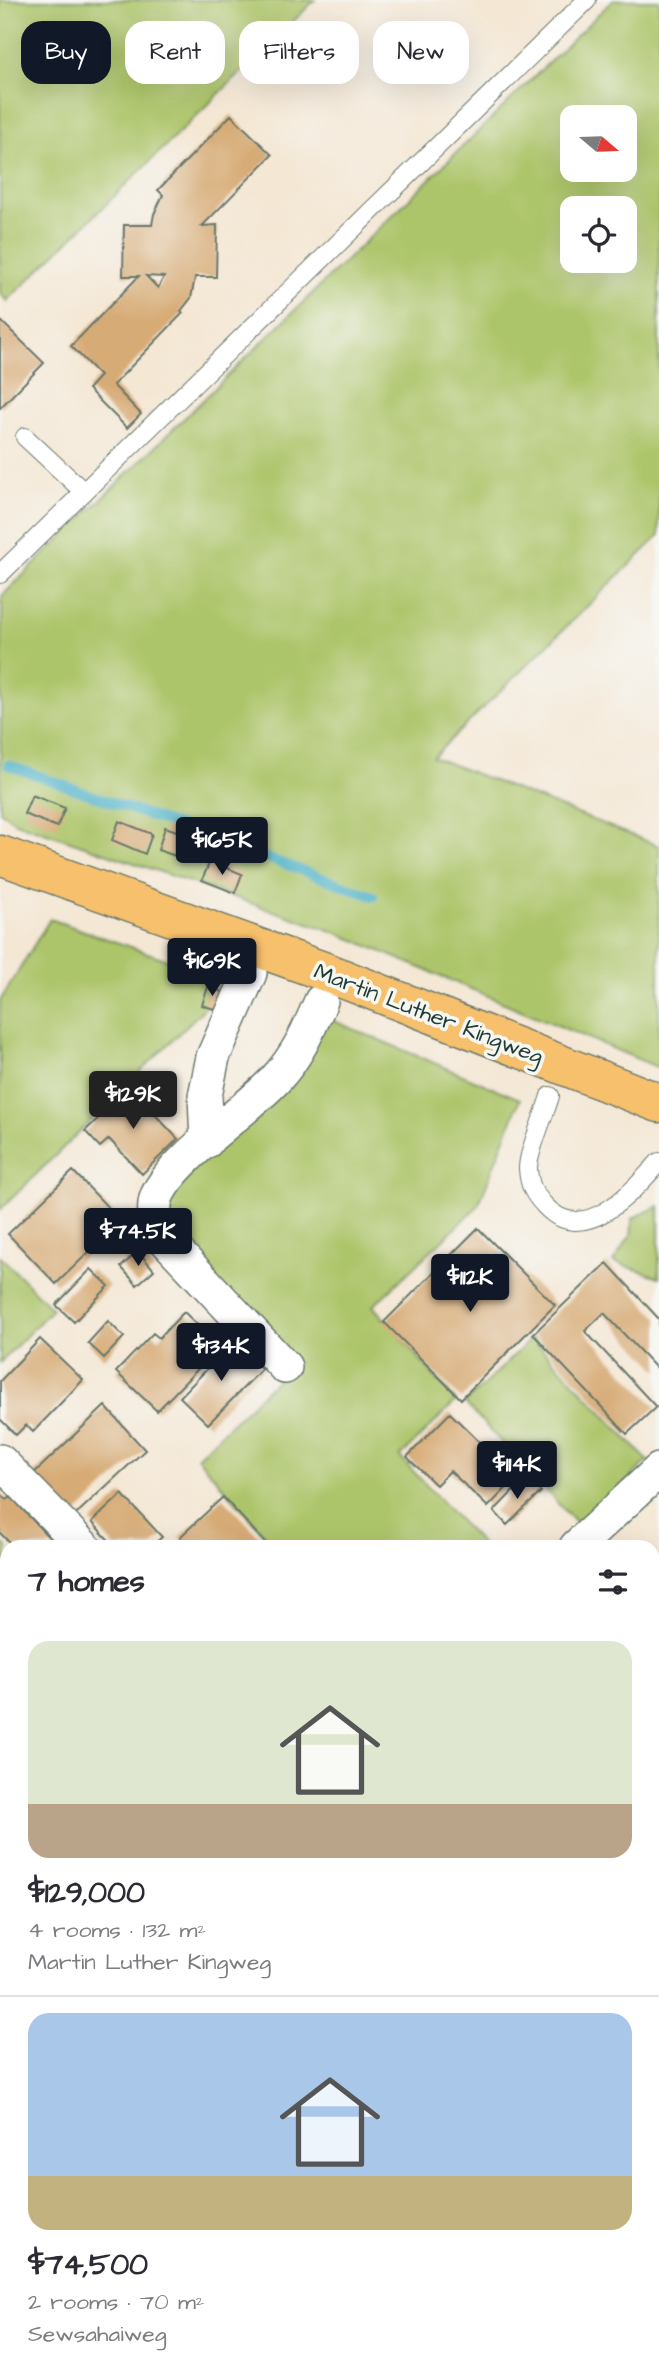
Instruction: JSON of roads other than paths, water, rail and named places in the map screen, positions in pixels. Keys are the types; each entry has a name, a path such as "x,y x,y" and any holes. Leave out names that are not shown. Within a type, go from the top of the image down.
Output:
{"main road":[{"name":"Martin Luther Kingweg","path":"0,855 323,971 659,1103"}],"street":[{"path":"207,1141 205,1096 213,1058 250,974"},
{"path":"285,1367 159,1233 154,1213 157,1196 172,1175 248,1107 302,1047 321,1001"},
{"path":"0,1461 76,1540"},
{"path":"584,1540 659,1470"}],"lane":[{"path":"0,574 587,0"},
{"path":"25,437 84,492"},
{"path":"550,1096 528,1166 531,1191 552,1213 577,1222 603,1215 637,1187 659,1162"}],"waterway":[{"path":"8,765 373,896"}]}
